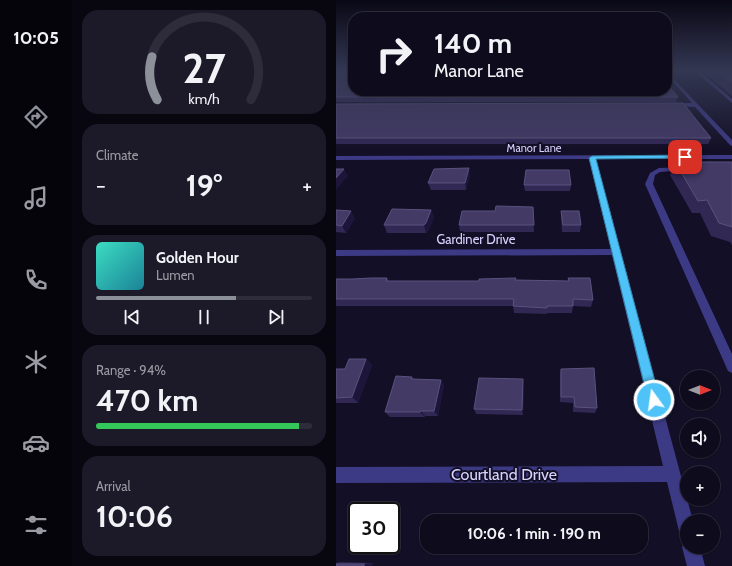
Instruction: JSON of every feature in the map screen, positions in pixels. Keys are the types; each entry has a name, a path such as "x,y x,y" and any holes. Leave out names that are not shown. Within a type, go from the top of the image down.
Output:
{"street":[{"path":"689,97 732,144"},
{"path":"665,105 696,105"},
{"name":"Manor Lane","path":"336,158 732,157"},
{"path":"592,158 683,514"},
{"path":"695,169 659,170 652,174 649,184 732,367"},
{"name":"Gardiner Drive","path":"336,253 617,252"},
{"name":"Courtland Drive","path":"336,475 673,474"},
{"path":"693,554 696,566"}],"building":[{"path":"683,103 711,138 336,138 336,104"},
{"path":"675,162 732,162 732,227 719,223 707,200 698,201"},
{"path":"469,168 465,183 428,183 434,169"},
{"path":"336,169 344,169 336,178"},
{"path":"526,170 569,170 571,185 524,185"},
{"path":"496,206 533,207 534,225 459,225 462,211 495,211"},
{"path":"392,209 431,210 424,225 384,225"},
{"path":"336,210 351,211 342,226 336,225"},
{"path":"561,211 579,211 581,225 563,225"},
{"path":"387,278 386,281 479,281 479,279 516,278 515,280 569,281 568,278 590,278 593,300 573,299 573,306 547,306 547,308 513,306 514,299 336,299 336,279"},
{"path":"349,359 366,359 352,397 336,398 336,369 345,369"},
{"path":"594,368 597,408 575,407 574,397 561,397 561,369"},
{"path":"396,376 412,377 411,379 441,380 434,411 385,412"},
{"path":"479,378 523,379 522,410 474,409"},
{"path":"336,564 364,564 364,566 336,566"}],"route":[{"path":"654,400 592,158 685,157"}]}
